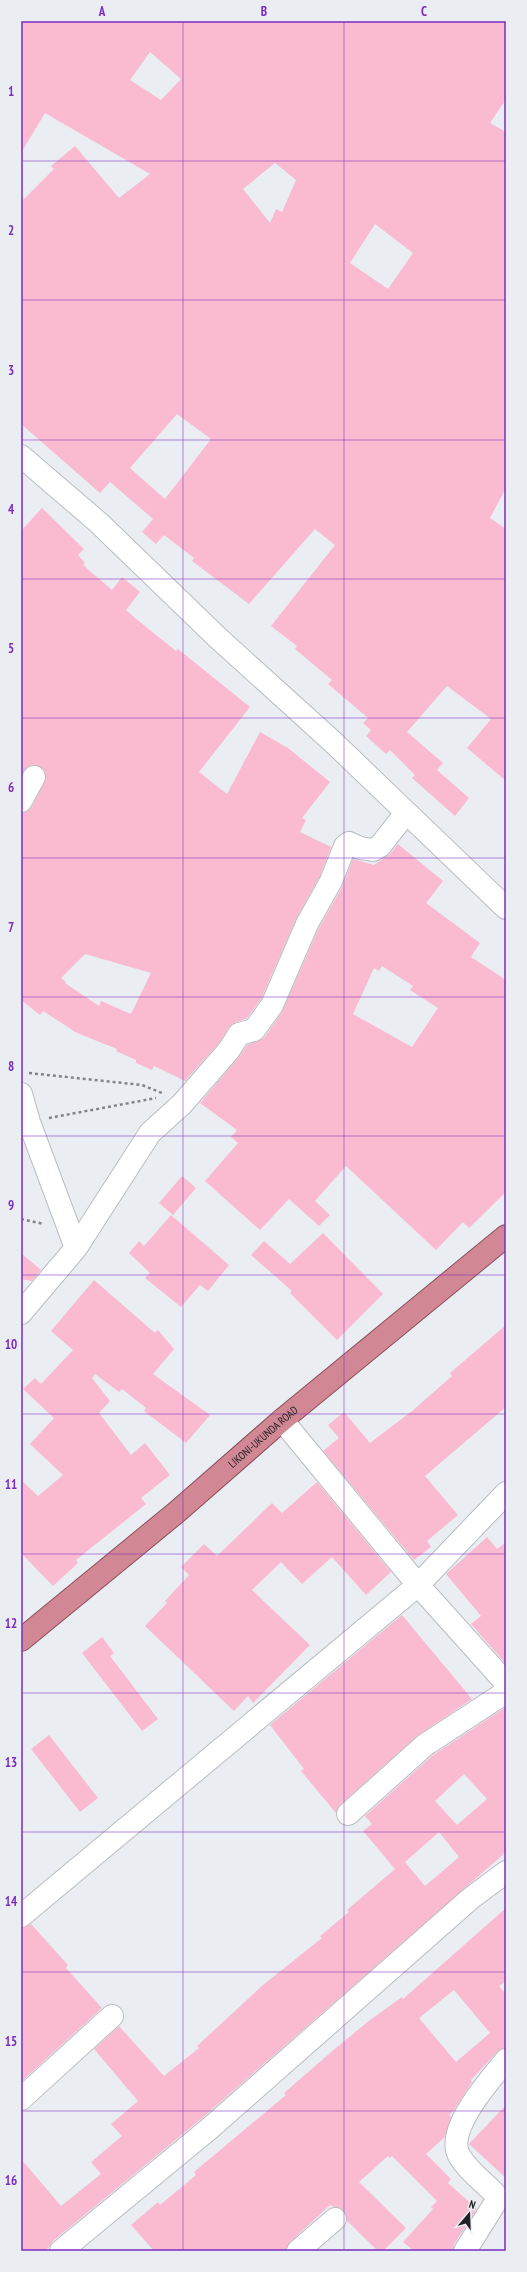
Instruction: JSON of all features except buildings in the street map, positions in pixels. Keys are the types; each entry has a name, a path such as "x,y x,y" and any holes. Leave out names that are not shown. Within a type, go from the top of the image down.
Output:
{"highway":[{"name":"LIKONI-UKUNDA ROAD","path":"21,1640 178,1511 282,1420 506,1236"}],"street":[{"path":"21,456 99,523 216,637 334,743 506,908"},
{"path":"21,801 34,777"},
{"path":"21,1314 76,1248 150,1133 182,1104 229,1050 239,1034 254,1030 272,1005 307,924 331,881 345,846 349,843 360,848 373,850 380,846 406,813"},
{"path":"21,1094 29,1122 76,1248"},
{"path":"282,1420 418,1585 506,1683"},
{"path":"21,1916 418,1585 506,1493"},
{"path":"348,1814 425,1745 506,1692"},
{"path":"61,2251 209,2129 470,1899 506,1872"},
{"path":"21,2099 112,2016"},
{"path":"465,2251 497,2200 496,2195 460,2157 457,2148 457,2141 472,2103 506,2060"},
{"path":"298,2251 335,2219"}],"path":[{"path":"21,1072 142,1085 168,1096 29,1122"}]}
